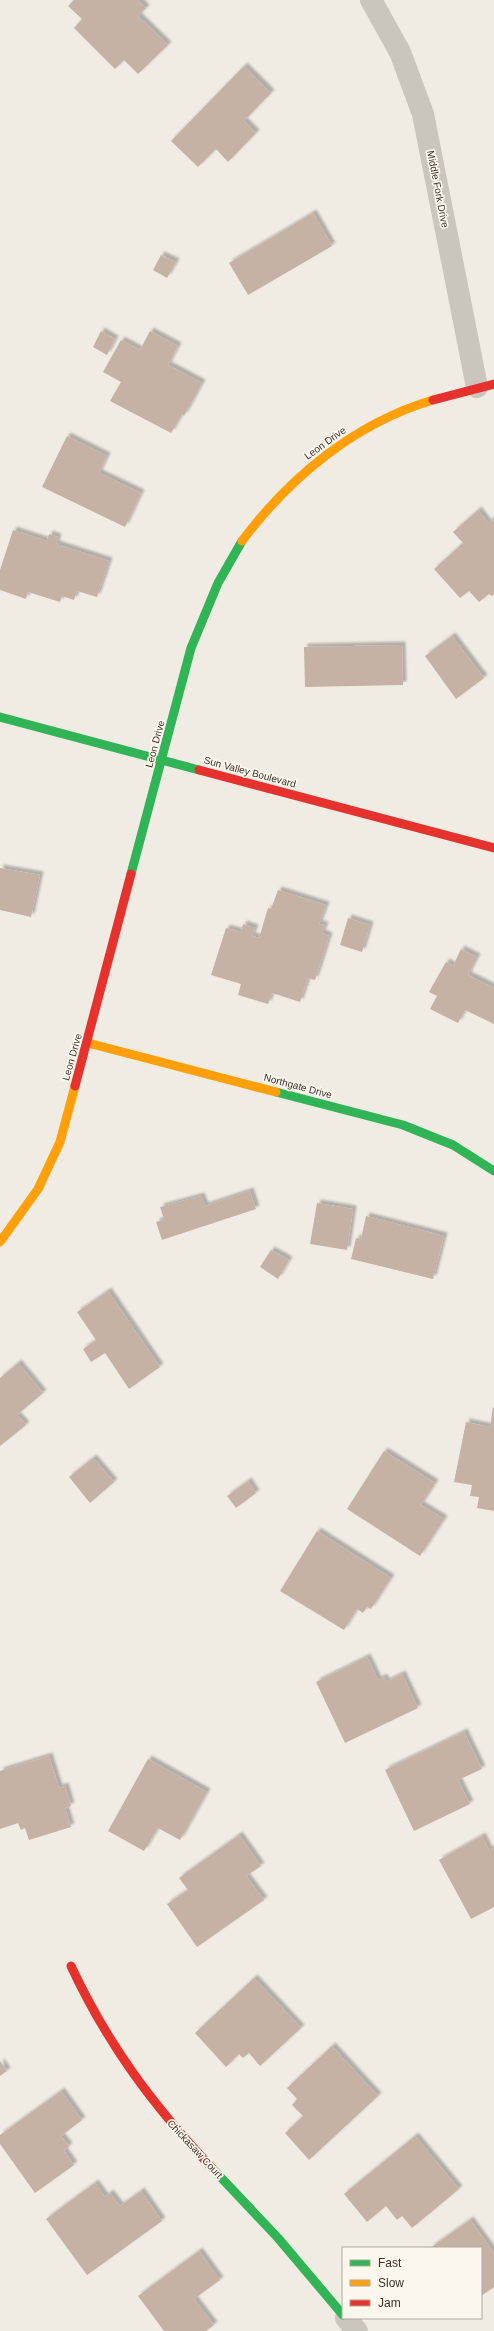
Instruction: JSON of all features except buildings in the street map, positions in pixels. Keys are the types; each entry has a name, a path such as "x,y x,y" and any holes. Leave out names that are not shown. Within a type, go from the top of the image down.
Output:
{"street":[{"name":"Middle Fork Drive","path":"371,0 400,52 423,114 486,385"},
{"name":"Leon Drive","path":"0,1242 38,1189 60,1142 88,1042 191,648 210,596 239,545 278,496 320,458 371,424 426,400 486,385"},
{"name":"Sun Valley Boulevard","path":"0,717 494,848"},
{"name":"Northgate Drive","path":"88,1042 402,1125 452,1145 494,1171"},
{"name":"Chickasaw Court","path":"71,1966 87,2000 125,2064 172,2125 278,2238 342,2314"},
{"path":"347,2319 357,2331"}],"traffic: fast":[{"path":"131,874 191,648 218,583 242,541"},
{"path":"0,717 199,770"},
{"path":"276,1092 403,1125 453,1145 494,1171"},
{"path":"212,2168 278,2238 342,2314"}],"traffic: slow":[{"path":"242,541 281,495 326,455 377,423 404,410 433,400"},
{"path":"88,1043 276,1092"},
{"path":"0,1242 38,1189 60,1142 75,1086"}],"traffic: jam":[{"path":"433,400 494,384"},
{"path":"199,770 494,848"},
{"path":"75,1086 131,874"},
{"path":"71,1966 100,2022 133,2073 170,2121 212,2168"}]}
